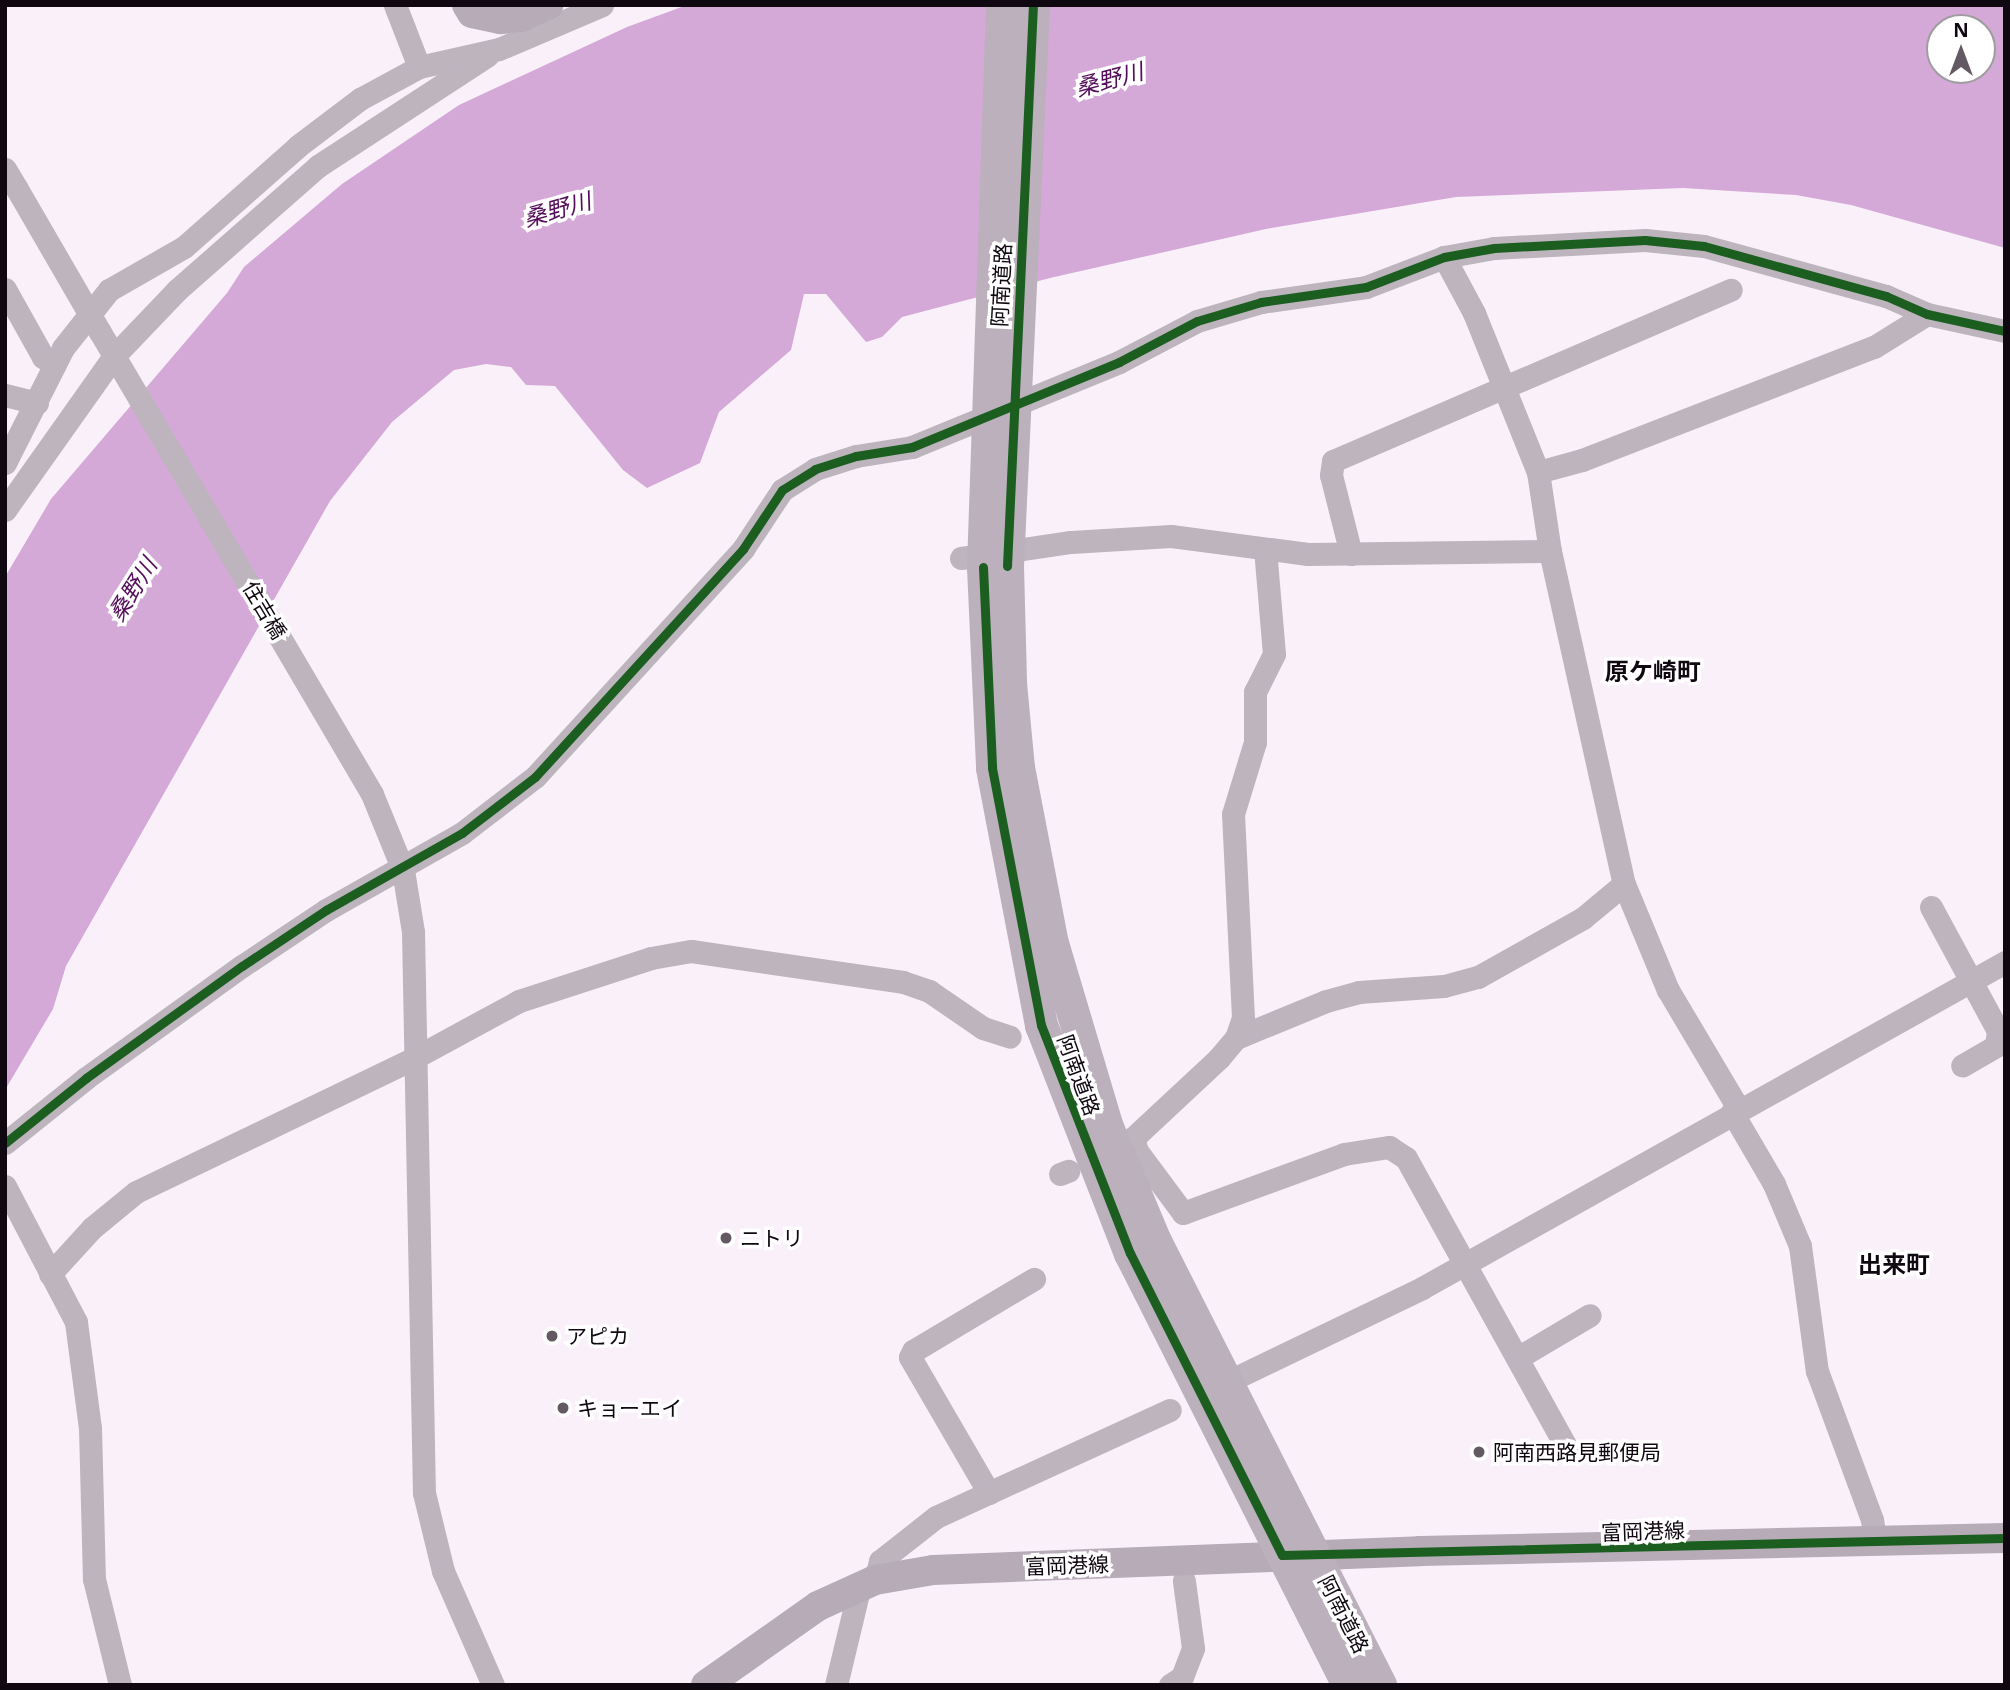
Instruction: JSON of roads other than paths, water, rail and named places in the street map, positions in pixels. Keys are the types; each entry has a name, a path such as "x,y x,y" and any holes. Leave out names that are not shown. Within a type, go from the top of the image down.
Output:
{"highway":[{"name":"阿南道路","path":"1002,5 984,563 992,768 1041,1025 1130,1252 1298,1555 1380,1685"},
{"name":"阿南道路","path":"1032,5 984,563 1010,683 1018,767 1070,1013 1107,1126 1155,1241 1227,1382 1348,1685"}],"main road":[{"path":"467,5 472,13 501,19 521,17 548,5"},
{"name":"富岡港線","path":"706,1685 818,1606 867,1583 933,1570 1298,1555 2005,1538"}],"street":[{"path":"395,5 419,67"},
{"path":"5,510 118,362 177,290 318,166 499,49 602,5"},
{"path":"5,463 55,365 109,290 184,247 298,146 360,99 419,67 499,49"},
{"name":"住吉橋","path":"8,175 349,753 400,863 413,932 424,1493 443,1571 493,1685"},
{"path":"5,1143 86,1078 242,966 400,863 462,833 535,777 743,549 782,490 816,469 856,456 912,447 1119,362 1197,321 1261,302 1366,287 1444,257 1582,241 1704,246 1874,292 1927,314 2005,331"},
{"path":"1444,257 1506,389 1538,472 1550,551 1624,884 1668,990 1774,1184 1800,1246 1817,1371 1872,1520 1875,1542"},
{"path":"5,289 43,357 55,365"},
{"path":"1351,554 1331,475 1333,461 1506,389 1731,290"},
{"path":"1538,472 1583,460 1874,347 1927,314"},
{"path":"5,395 37,403"},
{"path":"984,563 1071,542 1171,536 1265,549 1351,554 1406,550 1497,554 1550,551"},
{"path":"1236,1038 1242,1018 1233,814 1255,742 1255,692 1275,654 1265,549"},
{"path":"1569,1452 1467,1262 1406,1158 1389,1146 1344,1154 1183,1213 1131,1140 1236,1038 1326,1000 1359,992 1444,986 1478,977 1583,918 1624,884"},
{"path":"1931,907 1998,1031 1996,1046 1962,1066"},
{"path":"50,1275 92,1228 136,1192 416,1057 519,1000 651,958 691,951 903,982 941,998 983,1028 1010,1037"},
{"path":"1227,1382 1355,1322 1467,1262 1735,1110 2005,962"},
{"path":"5,1186 76,1322 84,1368 94,1579 120,1685"},
{"path":"989,1493 910,1357 912,1351 1034,1279"},
{"path":"1519,1357 1590,1315"},
{"path":"836,1685 867,1583 880,1561 936,1517 1170,1410"},
{"path":"1171,1685 1182,1677 1193,1648 1184,1581"}],"water":[{"name":"桑野川","path":"687,5 2005,5 2005,248 1851,205 1796,195 1683,188 1456,197 1266,229 1050,278 902,317 882,337 866,342 826,294 804,294 791,350 719,412 700,463 647,488 623,470 555,386 526,385 511,367 486,364 454,370 392,422 330,501 66,966 53,1009 5,1090 5,577 51,499 227,293 244,267 342,184 459,105 627,27"}],"place":[{"name":"ニトリ","path":"726,1238"},
{"name":"アピカ","path":"552,1336"},
{"name":"キョーエイ","path":"563,1408"},
{"name":"阿南西路見郵便局","path":"1479,1452"}],"district":[{"name":"原ケ崎町","path":"1653,671"},
{"name":"出来町","path":"1894,1264"}]}
